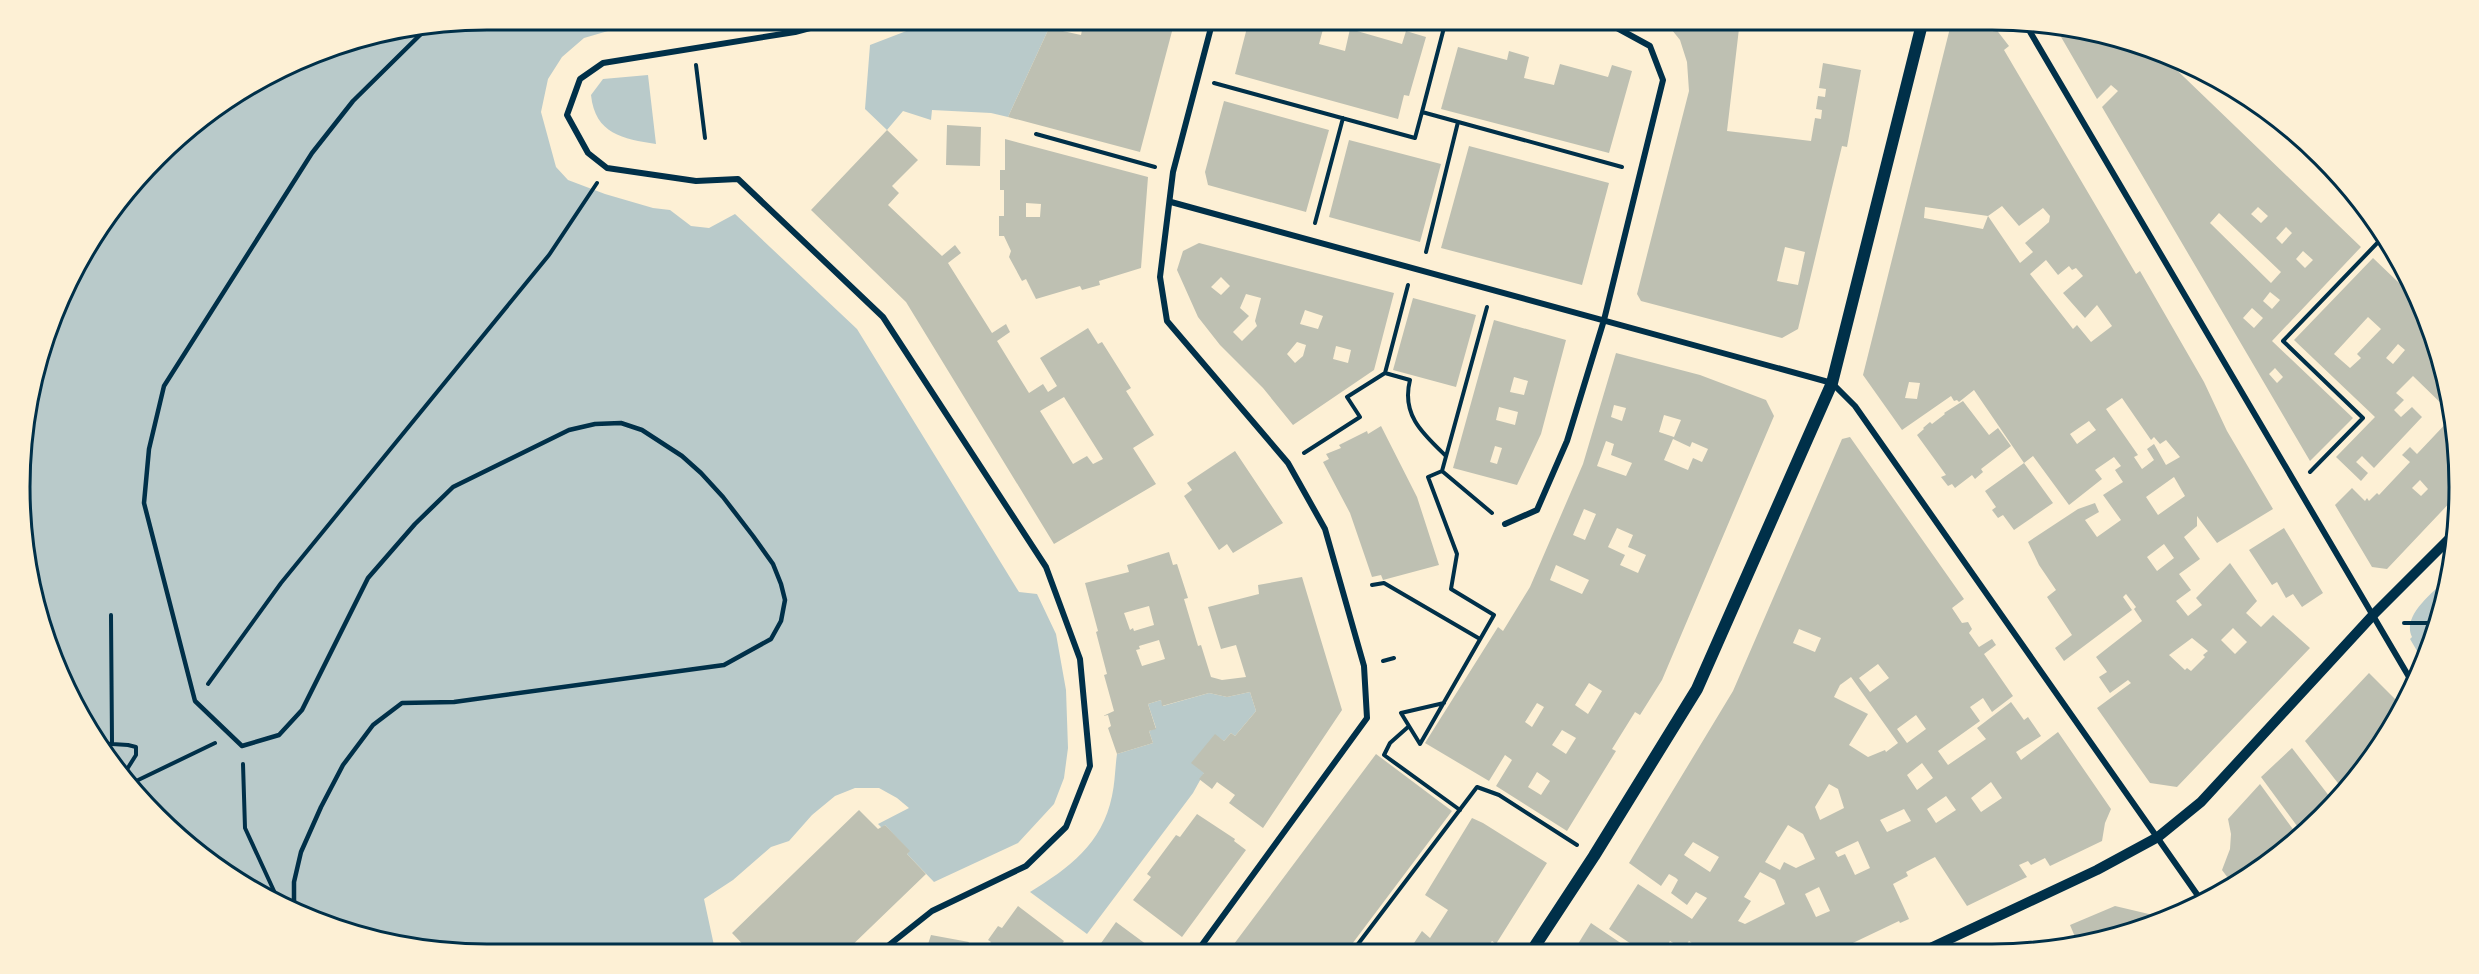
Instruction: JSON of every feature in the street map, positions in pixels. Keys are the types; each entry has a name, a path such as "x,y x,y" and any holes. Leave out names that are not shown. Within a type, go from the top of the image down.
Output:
{"main road":[{"path":"1536,944 1594,856 1697,689 1832,383 1920,30"}],"street":[{"path":"802,30 603,63 580,79 567,115 588,153 607,168 696,181 738,179 883,317 1046,567 1080,659 1090,766 1066,827 1026,866 932,911 891,944"},
{"path":"1205,944 1367,718 1364,666 1325,529 1288,463 1167,321 1160,277 1173,172 1210,30"},
{"path":"1506,524 1537,510 1567,441 1604,320 1663,80 1650,46 1621,30"},
{"path":"2030,32 2408,675"},
{"path":"1171,202 1832,383 1855,406 2198,895"},
{"path":"1939,944 2109,863 2158,837 2201,802 2373,614 2445,542"}],"lane":[{"path":"294,901 294,882 301,852 343,765 373,725 402,703 454,702 724,665 771,639 781,621 785,600 772,564 723,497 682,456 642,430 621,423 595,424 569,430 453,487 437,500 368,578 302,710 279,735 242,746 195,701 144,503 149,449 164,386 312,153 353,101 420,35"}],"path":[{"path":"1196,78 1415,138 1443,30"},
{"path":"694,49 705,138"},
{"path":"1422,112 1640,172"},
{"path":"1310,241 1343,118"},
{"path":"1319,443 1360,417 1347,397 1384,373 1411,275 1426,251 1458,122"},
{"path":"1036,134 1173,172"},
{"path":"195,701 281,583 549,255 607,168"},
{"path":"2315,468 2363,418 2283,341 2378,242"},
{"path":"1442,471 1492,289"},
{"path":"1384,373 1410,380 1406,396 1410,413 1422,433 1446,457"},
{"path":"1442,471 1506,524"},
{"path":"1442,471 1428,477 1457,554 1451,589 1494,615 1420,744 1401,713 1443,703"},
{"path":"1372,585 1384,583 1480,639"},
{"path":"111,615 112,743"},
{"path":"2404,623 2428,622"},
{"path":"1408,727 1390,743 1384,755 1460,810"},
{"path":"137,781 229,736"},
{"path":"108,743 136,747 136,755 127,769"},
{"path":"242,746 245,828 275,892"},
{"path":"1358,944 1477,787 1499,795 1563,836"}],"shaded area":[{"path":"487,30 618,30 584,38 562,57 548,79 541,112 556,167 568,180 605,194 653,208 670,210 691,226 709,228 735,214 857,329 1019,592 1037,594 1056,634 1066,690 1068,748 1064,778 1054,804 1018,843 934,882 907,854 909,851 885,825 882,828 878,824 909,808 879,788 855,788 835,796 812,815 789,841 771,847 733,880 704,899 714,944 457,943 398,935 340,920 258,883 209,850 186,831 143,788 124,765 91,716 54,634 34,547 30,487 31,457 34,427 46,369 54,340 77,285 91,258 124,209 143,186 186,143 209,124 258,91 340,54 427,34"},
{"path":"909,30 1048,30 1008,117 991,113 932,110 931,120 903,111 887,130 865,109 870,45"},
{"path":"648,75 656,144 622,137 605,126 598,118 591,95 603,79"},
{"path":"2437,588 2418,652 2410,639 2412,637 2411,620 2428,596"},
{"path":"1250,692 1256,711 1235,736 1231,733 1224,741 1215,735 1204,773 1193,793 1087,934 1030,892 1058,874 1092,841 1107,813 1112,796 1117,754 1153,743 1149,731 1156,728 1148,704 1161,700 1163,706 1209,693 1227,697"}],"building":[{"path":"1048,30 1081,35 1082,30 1172,30 1140,152 1008,117"},
{"path":"1246,30 1323,30 1319,44 1345,51 1350,30 1402,44 1406,31 1426,37 1409,96 1404,95 1398,119 1235,74"},
{"path":"1672,30 1739,30 1727,131 1811,141 1815,118 1821,119 1822,110 1816,109 1818,96 1825,97 1826,89 1819,88 1823,63 1861,70 1847,147 1842,146 1798,329 1782,338 1641,301 1637,294 1689,91 1687,62 1680,40","holes":["1785,247 1805,252 1798,285 1777,281"]},
{"path":"1949,30 1997,30 2009,46 2004,50 2136,274 2140,271 2204,382 2227,431 2273,509 2217,543 2197,516 2197,526 2184,537 2200,559 2179,574 2191,590 2176,601 2188,616 2202,605 2196,598 2230,563 2257,601 2246,613 2261,627 2273,615 2310,648 2177,787 2150,783 2097,708 2131,683 2128,680 2110,693 2099,677 2107,672 2096,657 2142,621 2134,609 2136,607 2126,594 2123,597 2132,610 2064,661 2055,648 2072,635 2047,597 2056,590 2039,565 2028,542 2078,509 2095,503 2099,512 2085,520 2097,537 2121,520 2103,495 2123,482 2115,470 2121,466 2114,457 2095,470 2102,479 2069,505 2033,456 2024,463 1974,390 1959,402 1954,401 1951,396 1902,430 1863,375","holes":["2002,206 2019,226 2043,208 2050,216 2049,222 2025,243 2033,252 2020,263 1988,216","1925,207 1988,216 1983,229 1924,218","2046,260 2058,275 2069,266 2072,270 2076,268 2083,276 2063,293 2085,318 2097,305 2112,326 2091,342 2077,325 2073,329 2030,274","1909,382 1920,383 1917,399 1905,398","2122,398 2151,440 2154,437 2160,444 2166,440 2180,457 2166,465 2154,444 2147,449 2154,460 2142,469 2134,457 2138,455 2106,409","2089,421 2096,430 2077,444 2070,434","2174,477 2185,496 2158,515 2146,497","2164,544 2174,558 2157,571 2147,557","2233,628 2247,642 2235,654 2221,640","2192,638 2208,651 2191,671 2187,668 2185,670 2169,655"]},
{"path":"2060,35 2139,54 2175,69 2361,247 2272,341 2353,418 2310,461 2102,107 2118,91 2111,85 2097,99","holes":["2258,207 2268,216 2261,223 2251,214","2219,213 2281,272 2271,283 2210,223","2286,227 2292,233 2282,244 2276,238","2303,251 2313,260 2305,268 2296,259","2270,292 2280,300 2272,309 2263,301","2252,308 2263,318 2254,328 2243,318","2275,368 2283,377 2277,383 2269,374"]},
{"path":"1458,47 1507,60 1509,51 1529,57 1524,78 1554,85 1560,64 1608,77 1612,65 1632,71 1609,153 1441,109"},
{"path":"1224,101 1329,130 1306,212 1208,185 1205,172"},
{"path":"947,125 981,127 980,166 946,165"},
{"path":"887,130 918,160 892,186 899,193 888,205 942,256 955,245 961,253 948,263 992,333 1006,324 1010,332 997,341 1029,393 1043,384 1048,392 1057,386 1040,358 1088,328 1098,344 1102,342 1131,388 1126,391 1154,435 1133,448 1156,484 1054,544 906,302 811,210","holes":["1064,397 1103,459 1093,464 1087,456 1073,464 1040,411"]},
{"path":"1005,139 1148,177 1141,268 1099,281 1100,285 1082,290 1080,286 1036,299 1026,279 1022,281 1009,257 1011,251 1004,236 999,236 999,216 1004,216 1004,190 1000,190 1000,170 1005,170","holes":["1026,203 1041,204 1040,217 1026,217"]},
{"path":"1349,140 1441,164 1420,242 1329,217"},
{"path":"1469,146 1609,183 1582,285 1441,248"},
{"path":"1199,243 1394,293 1374,370 1293,425 1263,388 1220,345 1198,317 1177,270 1183,251","holes":["1221,277 1230,286 1221,295 1211,287","1246,294 1261,298 1255,321 1257,326 1242,341 1233,332 1249,316 1240,308","1305,310 1323,316 1318,329 1300,324","1297,342 1306,345 1303,356 1295,363 1287,354","1336,346 1351,350 1348,363 1333,359"]},
{"path":"2373,258 2403,286 2425,340 2441,403 2413,376 2396,393 2404,400 2394,410 2401,417 2412,407 2422,417 2374,468 2362,456 2356,462 2368,473 2361,481 2336,457 2375,417 2294,340","holes":["2368,317 2381,329 2357,354 2361,358 2350,368 2334,354","2398,344 2405,350 2393,364 2386,358"]},
{"path":"1413,298 1476,315 1456,387 1393,370"},
{"path":"1494,320 1566,340 1541,434 1517,485 1453,468","holes":["1514,377 1528,381 1524,395 1510,392","1499,407 1518,412 1515,425 1496,420","1495,446 1502,448 1497,464 1490,462"]},
{"path":"1616,353 1700,375 1766,400 1774,416 1662,680 1640,715 1635,712 1612,749 1616,751 1567,831 1496,786 1512,760 1505,755 1489,781 1425,743 1498,627 1503,631 1530,587 1583,464","holes":["1614,405 1626,408 1622,421 1611,417","1664,415 1681,420 1674,437 1659,432","1673,439 1690,447 1692,442 1708,449 1702,462 1693,458 1688,470 1664,460","1606,441 1614,444 1611,455 1632,463 1626,476 1597,466","1584,509 1596,514 1585,540 1573,535","1617,528 1633,535 1628,547 1646,555 1638,573 1620,565 1625,555 1608,547","1556,565 1589,580 1582,594 1550,580","1589,683 1602,691 1588,714 1575,705","1537,703 1544,707 1532,727 1525,722","1562,730 1576,738 1566,754 1552,745","1537,772 1550,781 1541,795 1528,787"]},
{"path":"1963,401 1989,435 1998,428 2011,446 1981,469 1983,472 1975,479 1972,475 1955,488 1952,484 1948,486 1941,477 1946,475 1917,435 1930,422 1932,424"},
{"path":"2445,425 2448,457 2448,504 2387,569 2372,567 2335,505 2352,488 2365,501 2367,498 2369,501 2377,493 2379,495 2410,462 2402,455 2410,447 2417,454","holes":["2420,480 2428,489 2421,496 2412,488"]},
{"path":"1381,426 1417,497 1439,565 1383,580 1381,575 1372,577 1350,513 1323,462 1329,459 1326,454 1341,448 1339,445 1367,431 1368,434"},
{"path":"1850,437 1964,599 1952,608 1962,623 1968,622 1972,629 1969,633 1979,647 1992,639 1996,645 1984,654 2013,696 1992,712 1983,698 1970,707 1980,721 1938,751 1948,765 1986,739 1977,728 2011,702 2024,720 2028,717 2041,736 2016,752 2021,760 2058,732 2111,809 2105,823 2102,841 2050,866 2045,858 2031,865 2028,861 2019,865 2027,877 1967,906 1935,857 1906,872 1908,876 1893,884 1909,919 1900,923 1899,921 1851,944 1693,944 1689,941 1687,944 1675,944 1670,941 1668,944 1631,944 1609,929 1638,884 1692,919 1707,898 1696,892 1687,905 1671,893 1678,880 1676,878 1669,874 1661,886 1629,863 1733,691 1842,439","holes":["1799,629 1821,638 1815,652 1793,643","1878,664 1889,678 1870,692 1859,678","1851,677 1898,743 1886,752 1885,750 1868,757 1849,745 1868,714 1834,697 1840,685","1916,715 1926,729 1907,743 1897,729","1922,763 1933,778 1917,790 1907,775","1991,782 2002,798 1981,812 1971,798","1829,784 1838,789 1844,808 1820,820 1815,807","1946,796 1956,810 1936,823 1927,809","1904,809 1911,821 1887,832 1880,820","1788,825 1803,834 1815,859 1796,868 1784,862 1780,870 1765,862","1858,841 1870,868 1855,875 1845,854 1838,857 1835,852","1693,842 1719,857 1710,872 1684,855","1760,872 1775,880 1785,904 1745,924 1738,921 1751,901 1744,897","1819,887 1830,911 1816,917 1805,894"]},
{"path":"1235,451 1283,523 1233,553 1227,544 1219,550 1184,496 1192,490 1187,483"},
{"path":"2024,463 2053,503 2014,530 2003,515 1998,518 1992,510 1996,507 1985,491"},
{"path":"2284,528 2323,593 2302,607 2293,594 2286,598 2277,582 2272,585 2249,550"},
{"path":"1169,552 1173,565 1177,564 1188,598 1184,599 1198,646 1201,645 1211,677 1222,680 1246,677 1236,645 1221,649 1208,607 1259,594 1258,585 1302,577 1342,710 1263,828 1229,803 1235,795 1217,782 1212,789 1199,779 1204,773 1191,763 1215,734 1224,741 1231,733 1235,736 1256,711 1250,692 1227,697 1209,693 1162,706 1161,700 1148,704 1156,729 1149,731 1153,743 1117,754 1108,728 1111,726 1108,715 1103,716 1114,711 1104,675 1107,674 1096,632 1098,631 1085,583 1129,572 1127,565","holes":["1149,606 1154,625 1130,630 1124,613","1159,640 1165,659 1142,666 1136,650 1140,649 1139,646"]},
{"path":"2369,673 2396,700 2372,741 2339,784 2305,741"},
{"path":"2292,748 2329,796 2298,827 2261,777"},
{"path":"1376,754 1452,811 1352,944 1234,944"},
{"path":"2260,784 2294,830 2270,850 2228,878 2222,870 2230,849 2231,834 2228,819"},
{"path":"859,810 878,829 885,825 910,851 907,854 926,874 853,944 742,944 732,933"},
{"path":"1197,814 1235,839 1234,841 1246,850 1182,937 1133,900 1151,877 1147,874 1176,835 1180,837"},
{"path":"1472,818 1547,863 1496,944 1492,941 1490,944 1413,944 1422,931 1430,938 1448,910 1425,895"},
{"path":"1018,906 1064,941 1062,944 990,944 991,942 988,940 998,926 1002,928"},
{"path":"2115,906 2152,915 2075,936 2070,925"},
{"path":"1116,922 1146,944 1100,944"},
{"path":"1591,923 1622,944 1578,944"},
{"path":"931,935 969,942 968,944 928,944"}]}
